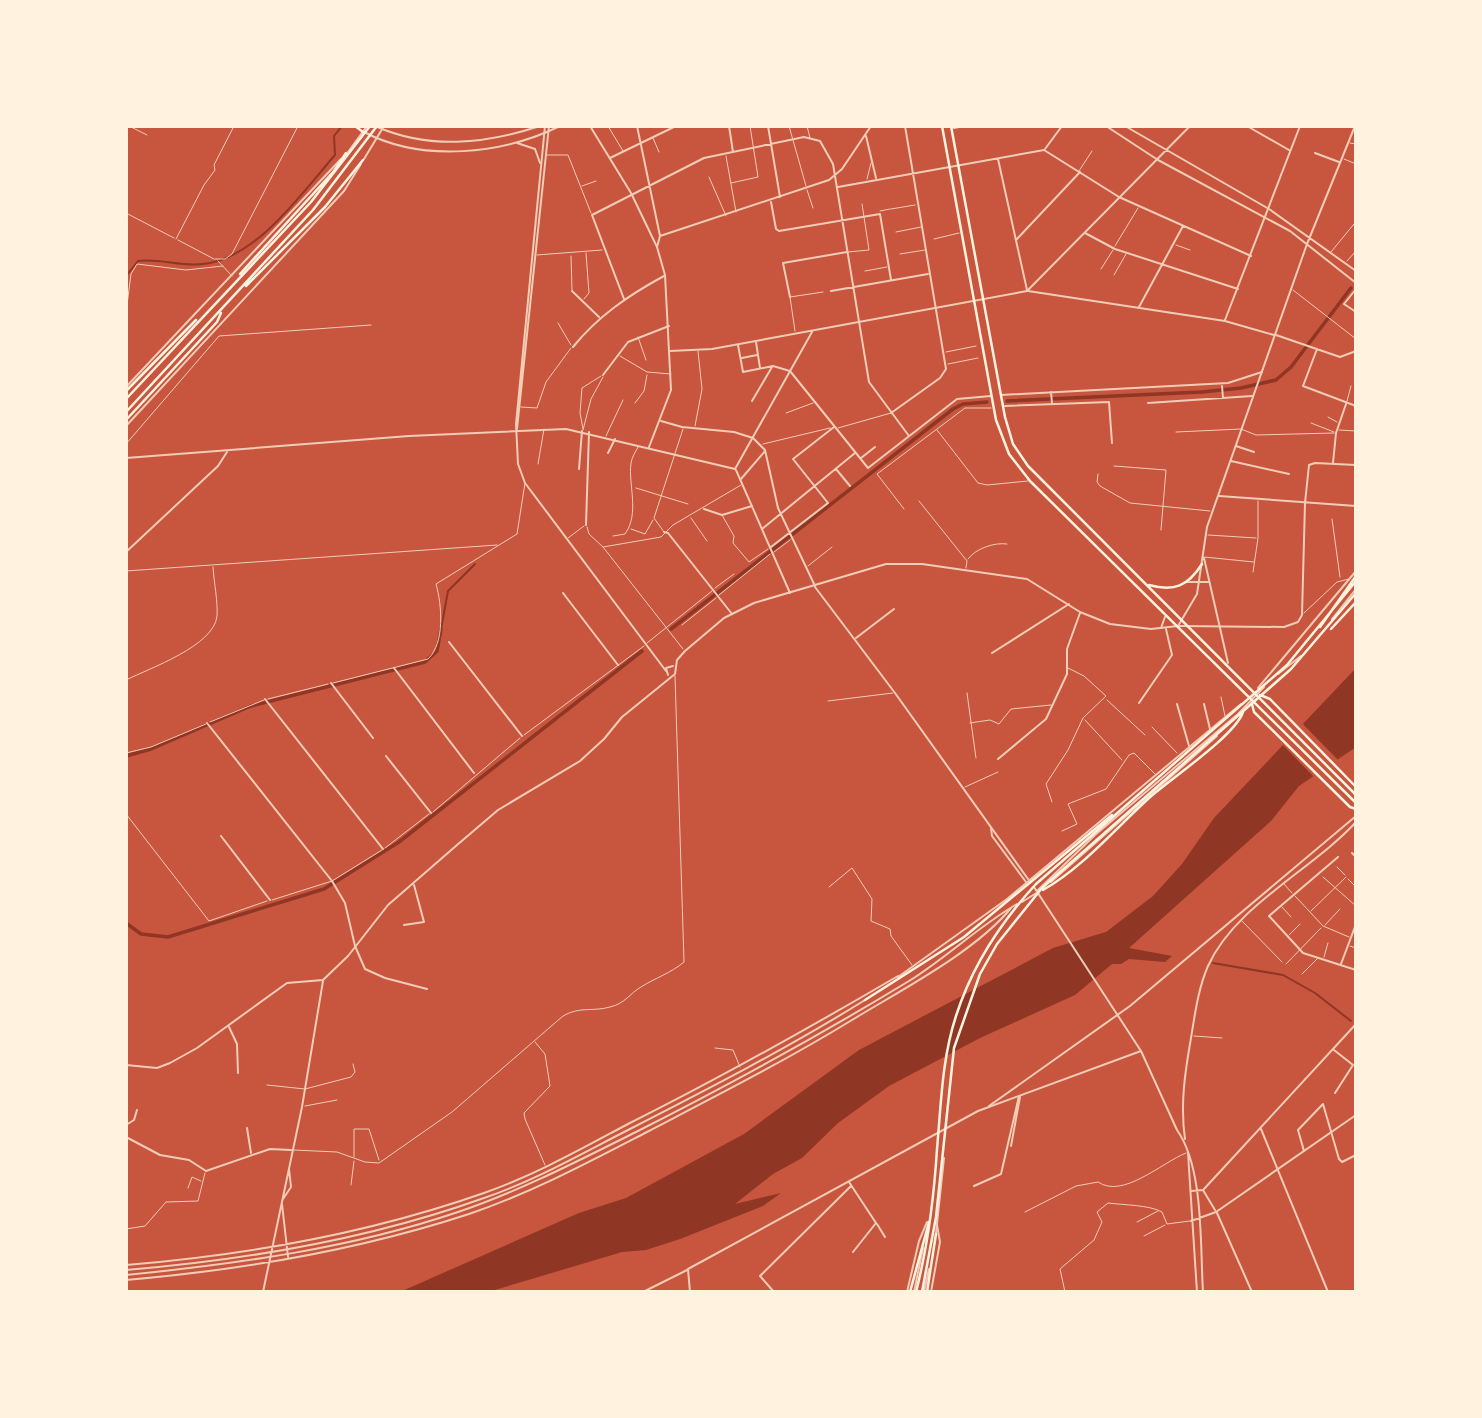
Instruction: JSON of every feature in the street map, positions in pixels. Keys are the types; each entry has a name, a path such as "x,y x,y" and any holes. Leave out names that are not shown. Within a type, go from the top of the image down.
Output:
{"main road":[{"path":"355,126 363,132"},
{"path":"126,389 311,202 372,126"},
{"path":"238,293 313,210 372,126"},
{"path":"942,126 993,408 1004,446 1030,481 1250,699 1350,807 1356,809"},
{"path":"952,128 982,300 1013,444 1028,466 1256,693 1356,787"},
{"path":"231,285 346,153"},
{"path":"126,412 222,309 325,206 363,160"},
{"path":"126,420 217,322 222,309"},
{"path":"126,399 180,343 206,311"},
{"path":"1149,585 1172,589 1187,582 1202,564"},
{"path":"1317,632 1324,617 1356,573"},
{"path":"912,1292 931,1216 948,1047 956,1016 974,971 1016,906 1118,812 1276,676 1317,632 1356,581"},
{"path":"1323,635 1356,591"},
{"path":"926,1292 935,1252 936,1217 954,1048 977,982 997,944 1042,888 1243,712 1356,602"},
{"path":"1264,698 1356,795"},
{"path":"1255,706 1356,803"},
{"path":"1033,895 1046,889 1200,757 1235,725 1243,712"},
{"path":"865,1000 964,937 1104,820 1118,812"}],"street":[{"path":"129,126 147,135"},
{"path":"176,239 204,185 215,170 214,165 234,126"},
{"path":"215,259 225,259 232,254 298,126"},
{"path":"126,389 363,132 372,126 433,142 461,143 540,126"},
{"path":"545,126 517,429 518,464 525,483 669,675"},
{"path":"517,429 549,126"},
{"path":"363,132 418,148 446,151 512,142 543,134 560,126"},
{"path":"590,126 631,193 657,247 665,275 670,398 649,448"},
{"path":"608,126 624,152"},
{"path":"637,126 660,236 657,247"},
{"path":"609,159 676,126"},
{"path":"729,126 733,152"},
{"path":"731,183 758,177 750,126"},
{"path":"768,126 780,198"},
{"path":"789,126 813,208"},
{"path":"807,126 810,138"},
{"path":"660,236 807,189 835,177 871,126"},
{"path":"761,445 891,413 944,373 905,126"},
{"path":"952,128 967,126"},
{"path":"1044,150 1062,126"},
{"path":"1106,126 1158,160 1266,216 1356,283"},
{"path":"1125,126 1165,152 1269,209 1356,271"},
{"path":"1027,291 1190,126"},
{"path":"1247,126 1290,151"},
{"path":"1225,321 1300,126"},
{"path":"1178,626 1200,582 1205,535 1212,511 1307,244 1354,132 1354,126"},
{"path":"126,426 344,191 383,128"},
{"path":"866,135 876,179"},
{"path":"653,137 659,152"},
{"path":"592,215 704,158 793,139 810,138 824,147 833,164 869,382 909,436"},
{"path":"512,142 524,143 535,149 540,163"},
{"path":"1348,142 1356,144"},
{"path":"836,187 1044,150 1119,197 1251,256"},
{"path":"1016,240 1080,171 1093,151"},
{"path":"726,153 736,212"},
{"path":"1315,153 1356,164"},
{"path":"545,155 568,155 624,299"},
{"path":"997,158 1027,291"},
{"path":"868,181 867,174 872,161"},
{"path":"709,177 726,216"},
{"path":"580,187 596,181"},
{"path":"771,201 776,229 779,231 917,205"},
{"path":"796,334 783,263 869,250 862,204"},
{"path":"1101,269 1140,206"},
{"path":"880,212 891,280"},
{"path":"126,213 215,259 232,276"},
{"path":"1332,252 1354,225"},
{"path":"1139,308 1183,226"},
{"path":"896,232 922,228"},
{"path":"934,239 962,233"},
{"path":"1085,233 1114,248 1238,289"},
{"path":"1174,244 1190,250"},
{"path":"532,258 536,255 605,250"},
{"path":"900,254 925,250"},
{"path":"1346,263 1356,251"},
{"path":"582,300 589,293 586,252"},
{"path":"1114,275 1127,252"},
{"path":"570,254 572,291 601,318"},
{"path":"126,313 131,274 137,264 186,270 222,265"},
{"path":"865,271 889,267"},
{"path":"831,291 929,274"},
{"path":"521,407 537,408 542,390 566,352 624,299 665,275"},
{"path":"1291,289 1356,339"},
{"path":"1356,289 1344,304 1356,312"},
{"path":"670,351 738,344 1027,291 1225,321 1344,357 1356,351"},
{"path":"790,297 823,292"},
{"path":"558,323 573,347"},
{"path":"126,444 219,337 371,325"},
{"path":"582,431 590,402 603,375 628,342 669,326"},
{"path":"735,469 813,331"},
{"path":"638,337 646,360"},
{"path":"755,341 760,368"},
{"path":"738,344 743,372 772,366 790,371 869,468 957,399 991,396"},
{"path":"946,352 976,346"},
{"path":"1317,349 1303,386 1356,406"},
{"path":"695,428 702,389 698,350"},
{"path":"618,355 648,372 671,374"},
{"path":"741,358 758,355"},
{"path":"948,364 978,358"},
{"path":"752,401 772,366"},
{"path":"635,403 644,391 648,372"},
{"path":"1001,395 1222,384 1263,372"},
{"path":"579,469 582,388 603,375"},
{"path":"1222,384 1223,399"},
{"path":"1333,464 1336,431 1351,386"},
{"path":"1051,392 1052,404"},
{"path":"1148,403 1223,399 1254,394"},
{"path":"607,436 623,400"},
{"path":"786,413 806,408 814,402"},
{"path":"1003,407 1109,402 1112,443"},
{"path":"904,509 877,474 965,408 993,408"},
{"path":"1328,417 1339,423"},
{"path":"661,421 683,427 720,429 753,438 765,450 780,514 815,587 856,638 991,827 1141,1051 1177,1130 1185,1139"},
{"path":"1311,423 1336,431"},
{"path":"629,528 645,534 654,518 683,427"},
{"path":"722,515 734,537 733,543 749,562 791,537 828,503 794,457 834,428"},
{"path":"936,428 978,483 987,485 1030,481"},
{"path":"126,458 517,429 589,432 735,469 790,593"},
{"path":"538,464 536,461 544,429"},
{"path":"1176,432 1241,429 1256,435 1356,431"},
{"path":"589,432 586,525 589,534 603,547 685,651"},
{"path":"608,453 615,439"},
{"path":"613,536 625,534 629,528 633,488 632,458 638,445"},
{"path":"1236,446 1254,452"},
{"path":"860,458 875,447"},
{"path":"126,552 218,466 227,450"},
{"path":"741,479 754,467 765,450"},
{"path":"762,528 856,453"},
{"path":"1230,460 1289,474"},
{"path":"1302,615 1305,503 1310,463 1356,465"},
{"path":"1114,466 1166,470 1161,530"},
{"path":"835,468 850,486"},
{"path":"1098,474 1100,486 1130,503 1212,511"},
{"path":"126,753 151,747 265,699 428,659 436,650 440,598 436,584 519,531 525,483"},
{"path":"603,547 661,537 664,532 704,509 709,502 743,484"},
{"path":"633,488 688,504"},
{"path":"1218,496 1356,506"},
{"path":"1253,572 1258,538 1258,499"},
{"path":"919,501 967,561"},
{"path":"704,509 722,515 752,506"},
{"path":"690,516 708,541"},
{"path":"654,518 732,614"},
{"path":"1332,519 1340,579"},
{"path":"566,539 586,525"},
{"path":"1205,535 1258,538"},
{"path":"966,568 967,561 974,552 1000,543 1007,544"},
{"path":"126,571 499,545"},
{"path":"806,567 832,547"},
{"path":"682,625 771,550"},
{"path":"1204,557 1256,562"},
{"path":"1204,557 1227,663"},
{"path":"126,1229 145,1226 166,1202 198,1201 201,1181 206,1171 251,1154 270,1149 337,1152 371,1164 379,1162 452,1112 573,1010 607,1008 628,1001 638,989 675,970 684,962 675,667 685,651 732,614 754,603 890,563 966,568 1027,579 1080,612 1110,624 1161,628 1284,627 1298,622 1340,579 1350,579"},
{"path":"126,680 161,666 210,635 217,618 213,565"},
{"path":"1256,693 1356,573"},
{"path":"126,814 209,921 332,881 383,849 431,813 522,736 734,574"},
{"path":"1187,582 1210,582"},
{"path":"1033,895 1095,835 1307,650 1356,591"},
{"path":"563,593 618,665"},
{"path":"992,653 1069,604"},
{"path":"856,638 894,609"},
{"path":"998,759 1028,733 1032,734 1046,719 1068,668 1067,649 1080,612"},
{"path":"1161,628 1165,619 1164,612"},
{"path":"1139,702 1172,655 1166,628"},
{"path":"449,642 522,736"},
{"path":"666,671 668,666 675,667"},
{"path":"394,667 474,774"},
{"path":"1068,668 1084,676 1145,735"},
{"path":"669,675 675,674"},
{"path":"262,1292 302,1107 323,980 388,905 498,810 580,761 622,717 665,683 669,675"},
{"path":"331,683 373,738"},
{"path":"828,701 895,692"},
{"path":"967,694 976,758"},
{"path":"1221,697 1225,716"},
{"path":"1052,802 1046,784 1068,750 1083,718 1105,698"},
{"path":"265,699 383,849"},
{"path":"126,1273 286,1249 450,1210 546,1169 740,1073 865,1000 914,966 1026,882 1225,716 1250,699"},
{"path":"1177,704 1189,747"},
{"path":"1205,704 1210,729"},
{"path":"970,723 990,720 999,724 1011,709 1053,705"},
{"path":"1083,718 1123,762"},
{"path":"207,723 332,881 345,903 355,946 365,969 385,978 427,989"},
{"path":"126,1273 287,1254 438,1218 550,1176 720,1090 912,979 1060,876 1210,744 1223,726"},
{"path":"1152,727 1179,755"},
{"path":"1062,831 1077,824 1068,804 1106,789 1123,762 1134,753 1155,774"},
{"path":"386,756 431,813"},
{"path":"963,787 998,772"},
{"path":"643,1292 989,1106 1130,1006 1356,816"},
{"path":"1203,1292 1196,1190 1185,1139 1184,1087 1200,990 1208,967 1226,936 1356,822"},
{"path":"991,827 992,836 1026,882"},
{"path":"220,836 270,900"},
{"path":"1352,853 1356,857"},
{"path":"1338,857 1269,916 1300,950 1356,970"},
{"path":"1337,867 1356,887"},
{"path":"830,887 852,868 872,899 871,920 890,929 891,936 914,966"},
{"path":"1323,877 1356,906"},
{"path":"1310,912 1346,877"},
{"path":"404,925 424,922 413,884"},
{"path":"1284,884 1323,926 1351,938"},
{"path":"1281,905 1291,917"},
{"path":"126,1280 288,1259 450,1219 551,1180 722,1093 832,1032 942,964 995,925 1012,908"},
{"path":"1286,964 1340,909"},
{"path":"1242,920 1282,962"},
{"path":"1287,936 1300,924"},
{"path":"1341,965 1356,924"},
{"path":"1323,960 1328,943"},
{"path":"1348,946 1356,948"},
{"path":"1303,974 1318,958"},
{"path":"126,1265 285,1244 445,1206 546,1169 740,1068 902,974"},
{"path":"126,1064 157,1068 170,1063 228,1026 287,983 323,980"},
{"path":"1189,1191 1203,1190 1356,1024"},
{"path":"228,1026 237,1044 238,1073"},
{"path":"1191,1036 1222,1038"},
{"path":"533,1041 545,1054 550,1086 524,1113 551,1180"},
{"path":"715,1048 733,1049 740,1068"},
{"path":"1333,1049 1355,1061 1335,1093"},
{"path":"989,1106 1141,1051"},
{"path":"267,1085 305,1089 351,1077 355,1072 353,1064"},
{"path":"1011,1146 1020,1096"},
{"path":"974,1186 1001,1174 1020,1096"},
{"path":"302,1107 337,1100"},
{"path":"1304,1151 1298,1134 1300,1126 1323,1104 1342,1162 1356,1155"},
{"path":"126,1125 134,1120 137,1111"},
{"path":"1144,1236 1167,1224 1198,1220 1216,1212 1356,1115"},
{"path":"247,1128 251,1154"},
{"path":"926,1292 937,1225 946,1128"},
{"path":"1261,1128 1328,1292"},
{"path":"351,1185 354,1129 369,1129 379,1162"},
{"path":"912,1292 928,1223 938,1133"},
{"path":"127,1138 160,1155 189,1160 206,1171"},
{"path":"1188,1152 1197,1292"},
{"path":"1026,1212 1076,1186 1098,1182 1105,1186 1123,1187 1164,1162 1188,1152"},
{"path":"288,1259 281,1210 283,1200 291,1188 289,1168"},
{"path":"188,1188 191,1177 201,1181"},
{"path":"848,1181 885,1237"},
{"path":"774,1292 760,1276 851,1186"},
{"path":"1203,1190 1216,1212 1252,1292"},
{"path":"1065,1292 1060,1269 1098,1234 1102,1222 1097,1212 1108,1203 1141,1209 1151,1206 1160,1210 1167,1224"},
{"path":"1138,1222 1160,1210"},
{"path":"853,1252 876,1223"},
{"path":"912,1292 919,1241 928,1223"},
{"path":"926,1292 940,1242 937,1225"},
{"path":"688,1269 690,1292"}],"shaded area":[{"path":"1356,668 1356,747 1299,786 1271,821 1129,948 1172,956 1165,962 1129,959 1121,964 1112,964 1075,995 980,1038 889,1086 838,1123 802,1158 773,1174 735,1204 781,1193 763,1206 646,1250 622,1252 488,1292 400,1292 579,1213 626,1198 744,1134 859,1050 1053,948 1106,932 1153,896 1182,864 1214,818"}],"pier":[{"path":"1301,722 1340,762 1316,779 1281,743"}],"waterway":[{"path":"126,276 138,261 203,264 222,259 259,238 335,155 334,136 342,126"},
{"path":"1007,401 1202,392 1241,388 1276,380 1291,367 1351,288"},
{"path":"671,629 953,409 963,404 987,402"},
{"path":"441,629 448,591 475,564"},
{"path":"126,756 151,749 251,706 425,662 437,651 441,629"},
{"path":"126,923 141,934 168,937 324,889 399,842 642,651"},
{"path":"1213,963 1283,975 1315,993 1351,1021"}]}
